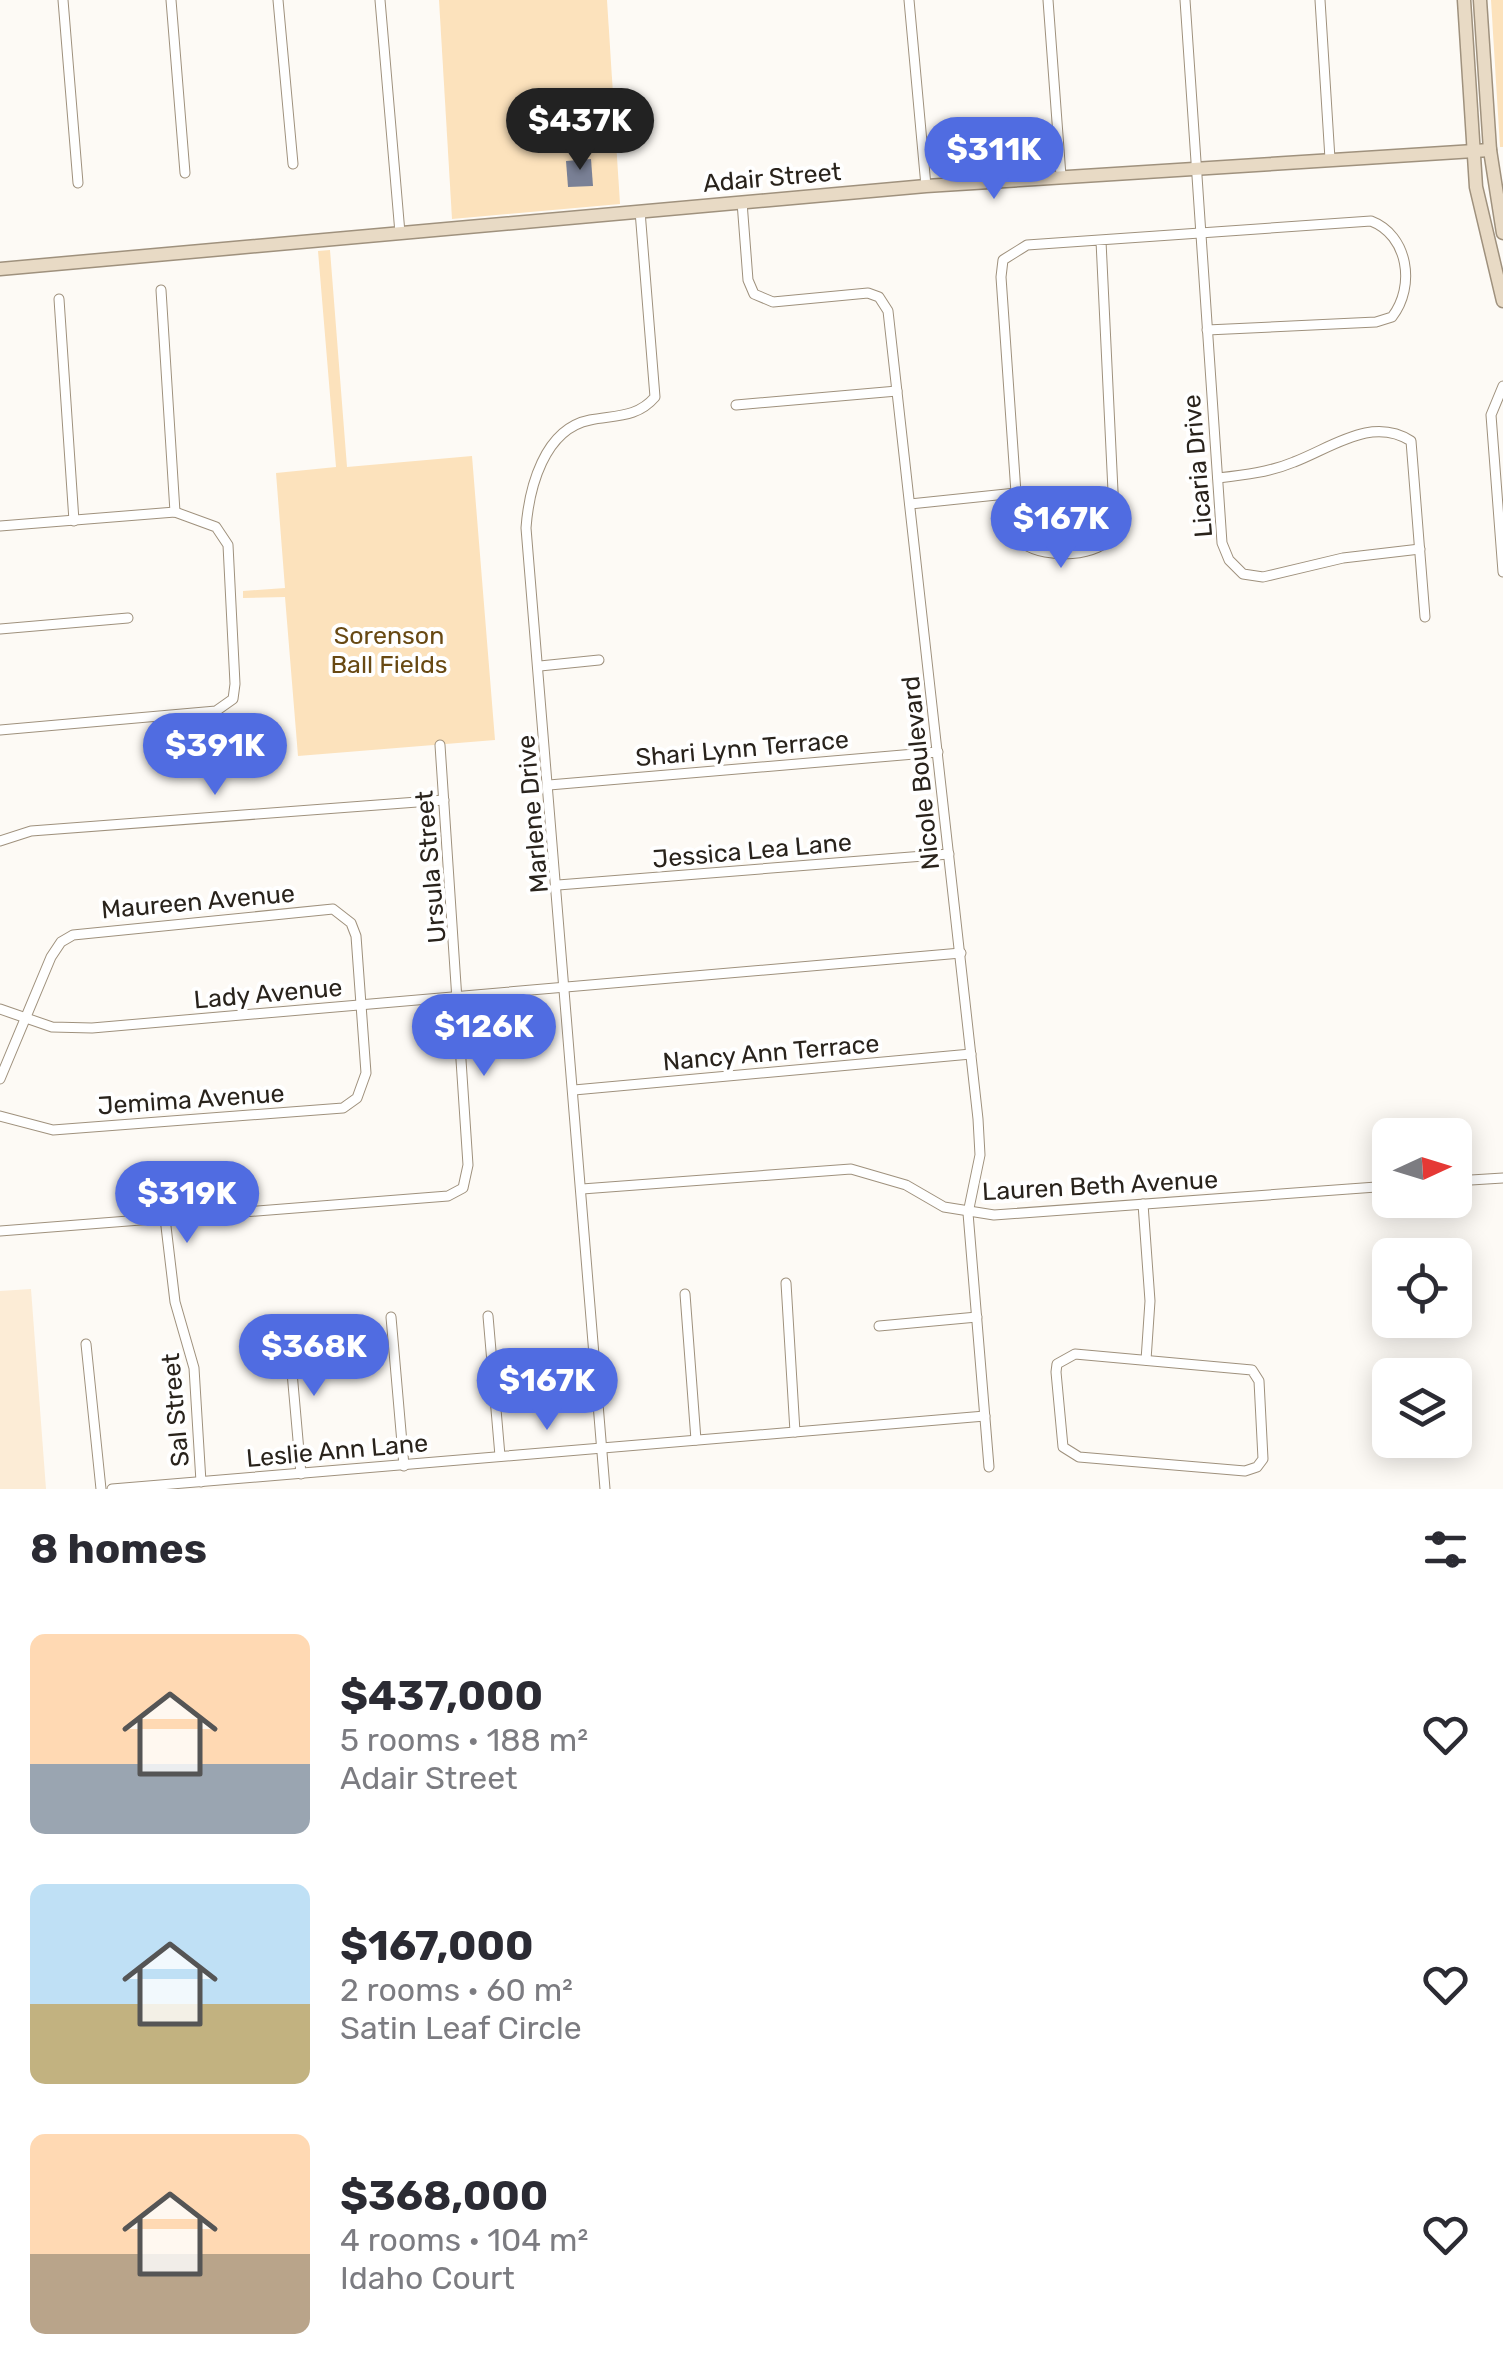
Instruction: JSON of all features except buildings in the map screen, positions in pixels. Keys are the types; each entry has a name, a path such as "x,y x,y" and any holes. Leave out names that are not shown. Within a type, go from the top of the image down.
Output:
{"street":[{"path":"63,0 78,182"},
{"path":"171,0 185,173"},
{"path":"278,0 292,164"},
{"path":"380,0 400,233"},
{"path":"909,0 926,186"},
{"path":"1048,0 1062,176"},
{"name":"Licaria Drive","path":"1186,0 1222,543 1228,560 1243,574 1263,578 1342,558 1420,549"},
{"path":"1320,0 1330,159"},
{"path":"1464,0 1473,152 1485,238 1503,301"},
{"path":"1480,0 1503,233"},
{"name":"Adair Street","path":"0,270 926,186 1496,149"},
{"name":"Nicole Boulevard","path":"742,202 748,280 754,294 774,302 868,293 878,296 888,311 972,1054 980,1155 968,1213 989,1467"},
{"name":"Marlene Drive","path":"605,1489 526,528 528,502 555,440 584,421 634,414 655,397 640,211"},
{"path":"1101,241 1115,533 1108,544 1094,550 1037,553 1024,544 1016,493 1002,277 1002,260 1012,250 1027,245 1371,221 1397,237 1405,288 1392,317 1376,322 1207,330"},
{"path":"161,290 175,512"},
{"path":"59,299 74,521"},
{"path":"1503,386 1491,415 1503,572"},
{"path":"736,405 898,391"},
{"path":"1218,478 1292,463 1379,429 1396,431 1412,441 1425,617"},
{"path":"910,504 1016,493"},
{"path":"0,526 175,512 216,526 228,545 235,684 233,700 216,711 0,730"},
{"path":"0,629 128,618"},
{"path":"540,666 599,660"},
{"name":"Ursula Street","path":"165,1218 448,1196 462,1188 468,1165 460,996 440,745"},
{"name":"Shari Lynn Terrace","path":"549,784 938,752"},
{"path":"0,841 31,831 444,800"},
{"name":"Jessica Lea Lane","path":"558,885 949,854"},
{"name":"Maureen Avenue","path":"0,1079 50,957 73,934 333,909 351,922 356,936 361,1005"},
{"name":"Lady Avenue","path":"0,1009 52,1027 92,1028 961,953"},
{"name":"Jemima Avenue","path":"0,1116 53,1130 343,1108 357,1098 366,1073 361,1005"},
{"name":"Nancy Ann Terrace","path":"574,1090 972,1054"},
{"name":"Lauren Beth Avenue","path":"582,1189 851,1169 881,1175 944,1207 968,1213 1372,1187"},
{"path":"1472,1180 1503,1178"},
{"path":"1143,1204 1150,1301 1146,1360"},
{"path":"0,1231 165,1218"},
{"name":"Sal Street","path":"165,1218 175,1302 194,1368 201,1482"},
{"path":"786,1283 796,1432"},
{"path":"686,1294 696,1440"},
{"path":"488,1316 500,1456"},
{"path":"391,1317 404,1466"},
{"path":"879,1326 977,1317"},
{"path":"288,1327 301,1474"},
{"path":"86,1344 102,1489"},
{"path":"1075,1354 1146,1360 1252,1370 1259,1381 1265,1451 1257,1468 1245,1471 1079,1458 1068,1452 1063,1447 1057,1364 1075,1354"},
{"name":"Leslie Ann Lane","path":"112,1489 985,1416"}],"shaded area":[{"path":"31,1289 46,1489 0,1489 0,1291"}],"green space":[{"path":"439,0 607,0 620,204 452,219"},
{"path":"1491,0 1503,0 1503,147 1500,147"},
{"name":"Sorenson Ball Fields","path":"330,250 347,467 472,456 495,740 298,756 285,597 243,598 243,591 285,588 276,473 336,467 318,251"}]}
